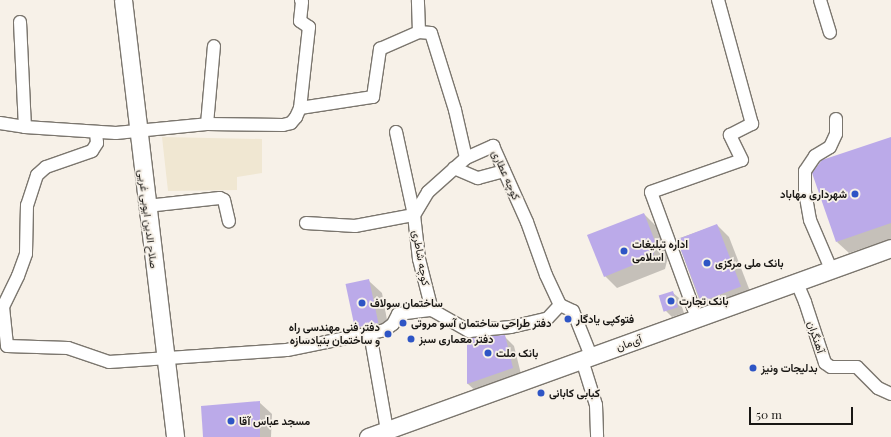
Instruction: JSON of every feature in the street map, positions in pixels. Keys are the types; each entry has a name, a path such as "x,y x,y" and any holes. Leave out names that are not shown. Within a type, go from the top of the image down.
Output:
{"street":[{"name":"صلاح الدین ایوبی غریی","path":"123,0 137,130 175,437"},
{"path":"0,123 25,127 96,133 116,133 207,124 283,125 291,123 296,118 300,108 309,27 300,21 301,0"},
{"path":"418,0 419,32"},
{"path":"697,318 651,192 742,160 730,135 752,124 718,0"},
{"path":"820,0 830,32"},
{"path":"20,22 25,127"},
{"path":"300,108 373,97 380,49 419,32 431,33 455,110 466,158"},
{"path":"207,124 214,46"},
{"path":"831,269 810,220 805,192 805,171 815,156 830,147 836,134 836,119"},
{"path":"306,224 355,226 414,215 396,132"},
{"path":"96,133 98,143 92,151 46,167 37,176 27,205 26,254 18,276 2,306 4,347 68,348 109,362 287,350 385,330 392,324 398,314 432,310 469,330 511,327 547,319 560,305"},
{"name":"کوچه عطاری","path":"466,158 493,146 527,222 546,275 560,305 573,311 587,358 596,404 597,437"},
{"name":"کوچه شاطری","path":"432,310 419,259 414,215 428,192 466,158"},
{"path":"454,168 478,178 504,171"},
{"path":"147,206 220,198 224,200 229,221"},
{"name":"آی‌مان","path":"368,437 891,248"},
{"name":"آهنگران","path":"797,283 805,302 825,363 831,367 858,367 878,388 891,394"},
{"path":"370,333 387,430"}],"shaded area":[{"path":"162,137 262,139 262,173 237,177 237,190 168,191"}],"building":[{"name":"شهرداری مهاباد","path":"891,137 891,223 836,242 812,173 822,160"},
{"name":"اداره تبلیغات اسلامی","path":"644,213 656,244 653,257 604,277 587,235"},
{"name":"بانک ملی مرکزی","path":"717,224 741,287 701,302 677,239"},
{"name":"ساختمان سولاف","path":"369,279 378,323 355,328 346,284"},
{"name":"بانک تجارت","path":"673,291 678,307 664,312 659,295"},
{"name":"بانک ملت","path":"505,335 513,368 467,384 467,338"},
{"name":"مسجد عباس آقا","path":"260,401 260,437 203,437 201,406"}],"place":[{"name":"شهرداری مهاباد","path":"855,194"},
{"name":"اداره تبلیغات اسلامی","path":"624,251"},
{"name":"بانک ملی مرکزی","path":"707,263"},
{"name":"بانک تجارت","path":"671,301"},
{"name":"ساختمان سولاف","path":"362,303"},
{"name":"فتوکپی یادگار","path":"568,319"},
{"name":"دفتر طراحی ساختمان آسو مروتی","path":"403,323"},
{"name":"دفتر فنی مهندسی راه و ساختمان بنیادسازه","path":"388,334"},
{"name":"دفتر معماری سبز","path":"411,339"},
{"name":"بانک ملت","path":"488,353"},
{"name":"بدلیجات ونیز","path":"753,368"},
{"name":"کبابی کابانی","path":"541,393"},
{"name":"مسجد عباس آقا","path":"231,421"}]}
